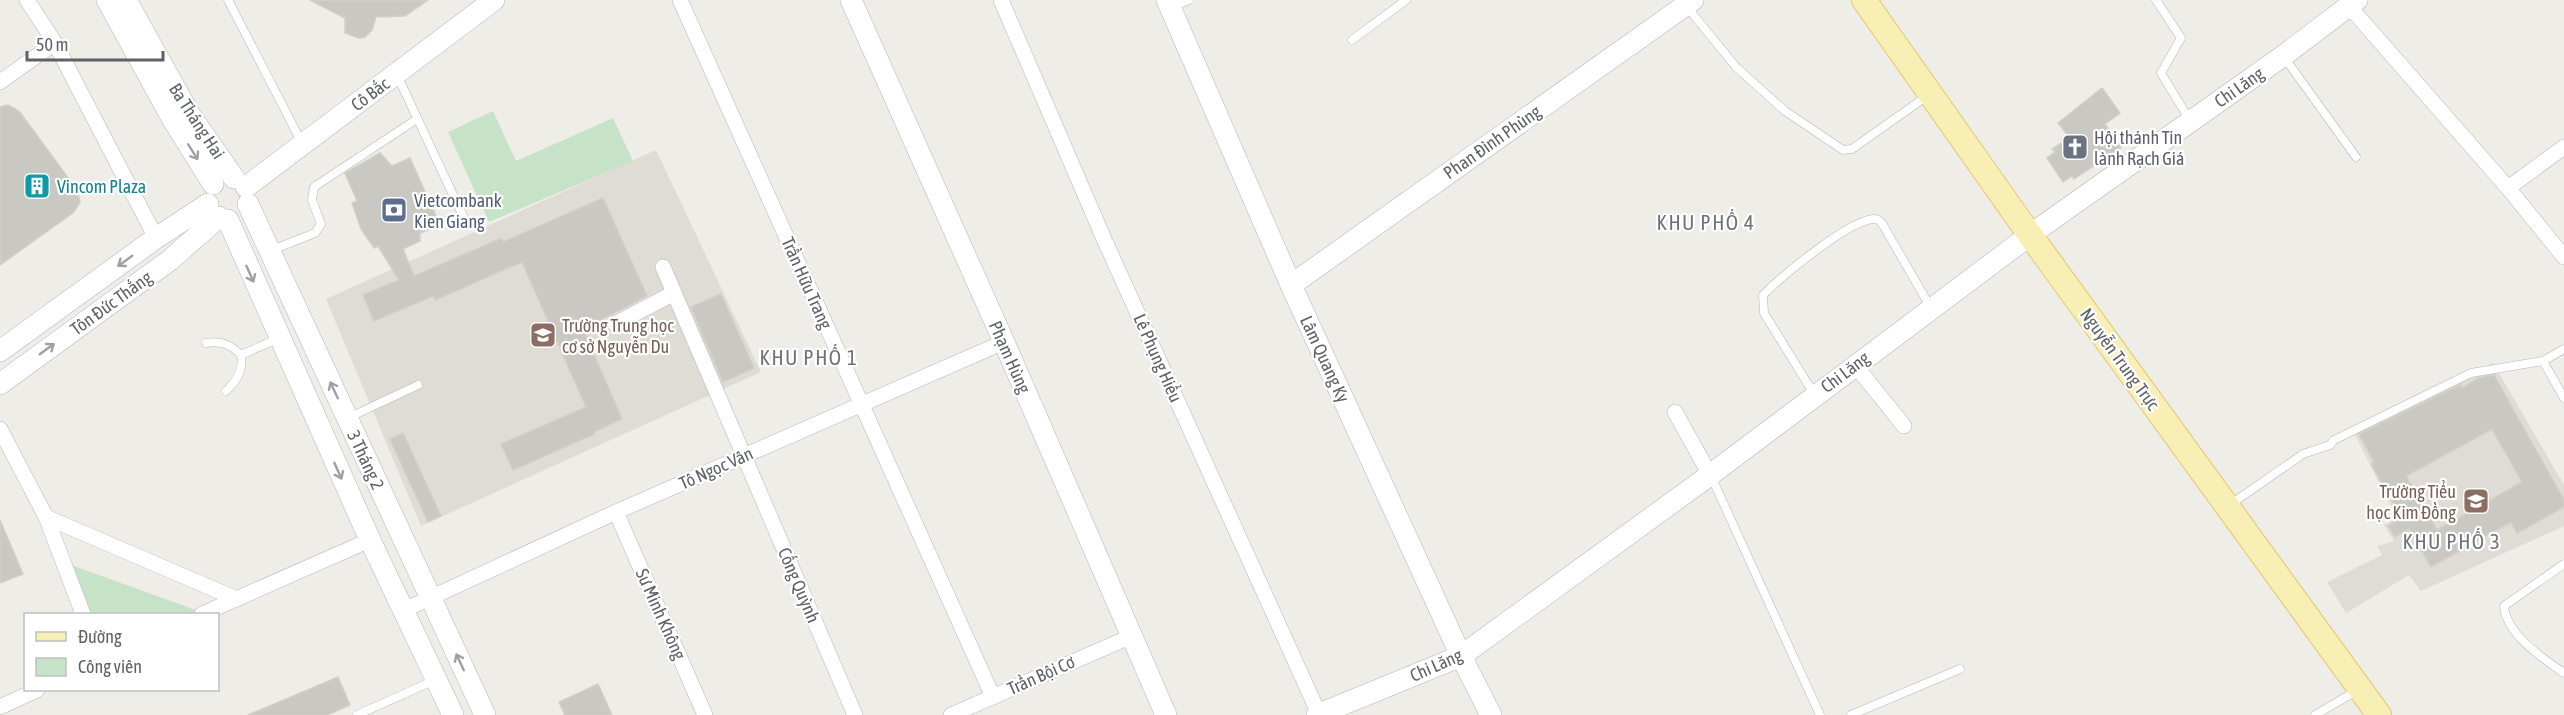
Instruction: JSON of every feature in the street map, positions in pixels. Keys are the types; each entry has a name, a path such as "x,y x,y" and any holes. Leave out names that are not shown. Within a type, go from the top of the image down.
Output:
{"main road":[{"name":"Nguyễn Trung Trực","path":"1864,0 2030,235 2379,715"}],"street":[{"path":"27,0 55,43 156,238"},
{"name":"Ba Tháng Hai","path":"108,0 182,118 243,190"},
{"name":"Ba Tháng Hai","path":"126,0 182,118"},
{"name":"Cô Bắc","path":"217,206 240,215 243,190 494,0"},
{"name":"Trần Hữu Trang","path":"680,0 993,697"},
{"name":"Phạm Hùng","path":"851,0 1004,342 1166,715"},
{"name":"Lê Phụng Hiểu","path":"1001,0 1108,250 1318,715"},
{"name":"Lâm Quang Ky","path":"1176,3 1291,285 1461,656 1491,715"},
{"name":"Phan Đình Phùng","path":"1291,285 1690,3"},
{"path":"2353,3 2564,257"},
{"name":"Chi Lăng","path":"1318,715 1461,656 1710,475 2030,235 2283,56 2353,3"},
{"path":"0,82 55,43"},
{"name":"3 Tháng 2","path":"182,118 217,206 453,715"},
{"path":"2508,188 2564,147"},
{"path":"217,206 220,179 243,190"},
{"name":"3 Tháng 2","path":"243,190 269,251 484,715"},
{"name":"Tôn Đức Thắng","path":"0,351 156,238 217,206"},
{"name":"Tôn Đức Thắng","path":"0,384 170,260 217,206"},
{"name":"Cống Quỳnh","path":"663,267 742,456 855,715"},
{"path":"615,324 674,293"},
{"name":"Tô Ngọc Vân","path":"404,610 616,512 1004,342"},
{"path":"1855,365 1904,426"},
{"path":"1675,412 1710,475"},
{"path":"0,429 46,517 82,613"},
{"name":"Sư Minh Không","path":"616,512 705,715"},
{"path":"46,517 237,599"},
{"path":"206,613 370,540"},
{"name":"Trần Bội Cơ","path":"951,715 1132,636"},
{"path":"0,707 35,691"}],"lane":[{"path":"228,0 303,144"},
{"path":"1352,40 1406,0"},
{"path":"2156,0 2181,38 2161,73 2190,122"},
{"path":"1690,3 1736,67 1785,111 1843,150 1852,149 1930,93"},
{"path":"2283,56 2356,157"},
{"path":"397,74 462,216"},
{"path":"269,251 315,233 321,224 312,200 314,187 417,119"},
{"path":"1815,395 1764,313 1763,295 1786,273 1860,224 1875,219 1880,220 1931,308"},
{"path":"241,355 279,338"},
{"path":"206,343 230,345 241,355 241,370 236,382 226,391"},
{"path":"2227,507 2303,454 2330,445 2334,440 2471,373 2543,361 2564,349"},
{"path":"2543,361 2564,398"},
{"path":"347,419 418,384"},
{"path":"1710,475 1820,715"},
{"path":"2564,564 2504,606 2505,618 2516,633 2564,674"},
{"path":"1851,715 1960,669"},
{"path":"357,715 436,680"},
{"path":"2315,715 2360,689"}],"shaded area":[{"name":"Trường Trung học cơ sở Nguyễn Du","path":"656,150 761,372 421,526 326,299"},
{"name":"Trường Tiểu học Kim Đồng","path":"2493,363 2564,485 2564,526 2421,591 2409,575 2346,613 2327,582 2382,555 2377,546 2394,541 2384,525 2397,518 2353,431 2471,377"}],"green space":[{"path":"493,111 516,161 613,118 633,161 489,222 448,132"},
{"path":"60,561 204,613 86,613"}],"building":[{"path":"310,0 428,0 405,16 376,17 372,30 365,37 359,38 345,33 345,18"},
{"path":"2102,88 2120,113 2105,124 2121,148 2074,179 2072,176 2063,182 2047,158 2055,152 2052,149 2070,138 2058,123"},
{"name":"Vincom Plaza","path":"8,105 19,111 69,179 78,193 80,202 74,212 0,265 0,107"},
{"path":"380,153 392,166 410,158 440,225 420,233 420,241 403,249 414,276 502,238 503,242 603,198 647,296 583,329 622,419 594,432 595,434 513,470 501,444 586,407 522,262 435,300 433,296 374,321 363,295 399,280 378,246 374,248 361,229 352,203 357,201 345,173"},
{"path":"721,294 754,368 723,382 691,307"},
{"path":"2494,375 2564,500 2564,507 2517,533 2511,522 2431,567 2409,529 2395,537 2388,526 2402,518 2371,464 2374,462 2359,434 2460,385 2462,388 2479,378","holes":["2492,429 2522,482 2437,530 2406,476"]},
{"path":"403,433 441,516 428,522 390,439"},
{"path":"0,520 23,574 0,583"},
{"path":"338,677 350,705 327,715 248,715"},
{"path":"598,684 612,715 565,715 559,702"}],"place":[{"name":"Hội thánh Tin lành Rạch Giá","path":"2075,147"},
{"name":"Vincom Plaza","path":"37,186"},
{"name":"Vietcombank Kien Giang","path":"394,210"},
{"name":"Trường Trung học cơ sở Nguyễn Du","path":"543,335"},
{"name":"Trường Tiểu học Kim Đồng","path":"2476,501"}],"district":[{"name":"KHU PHỐ 4","path":"1706,222"},
{"name":"KHU PHỐ 1","path":"809,357"},
{"name":"KHU PHỐ 3","path":"2452,541"}]}
